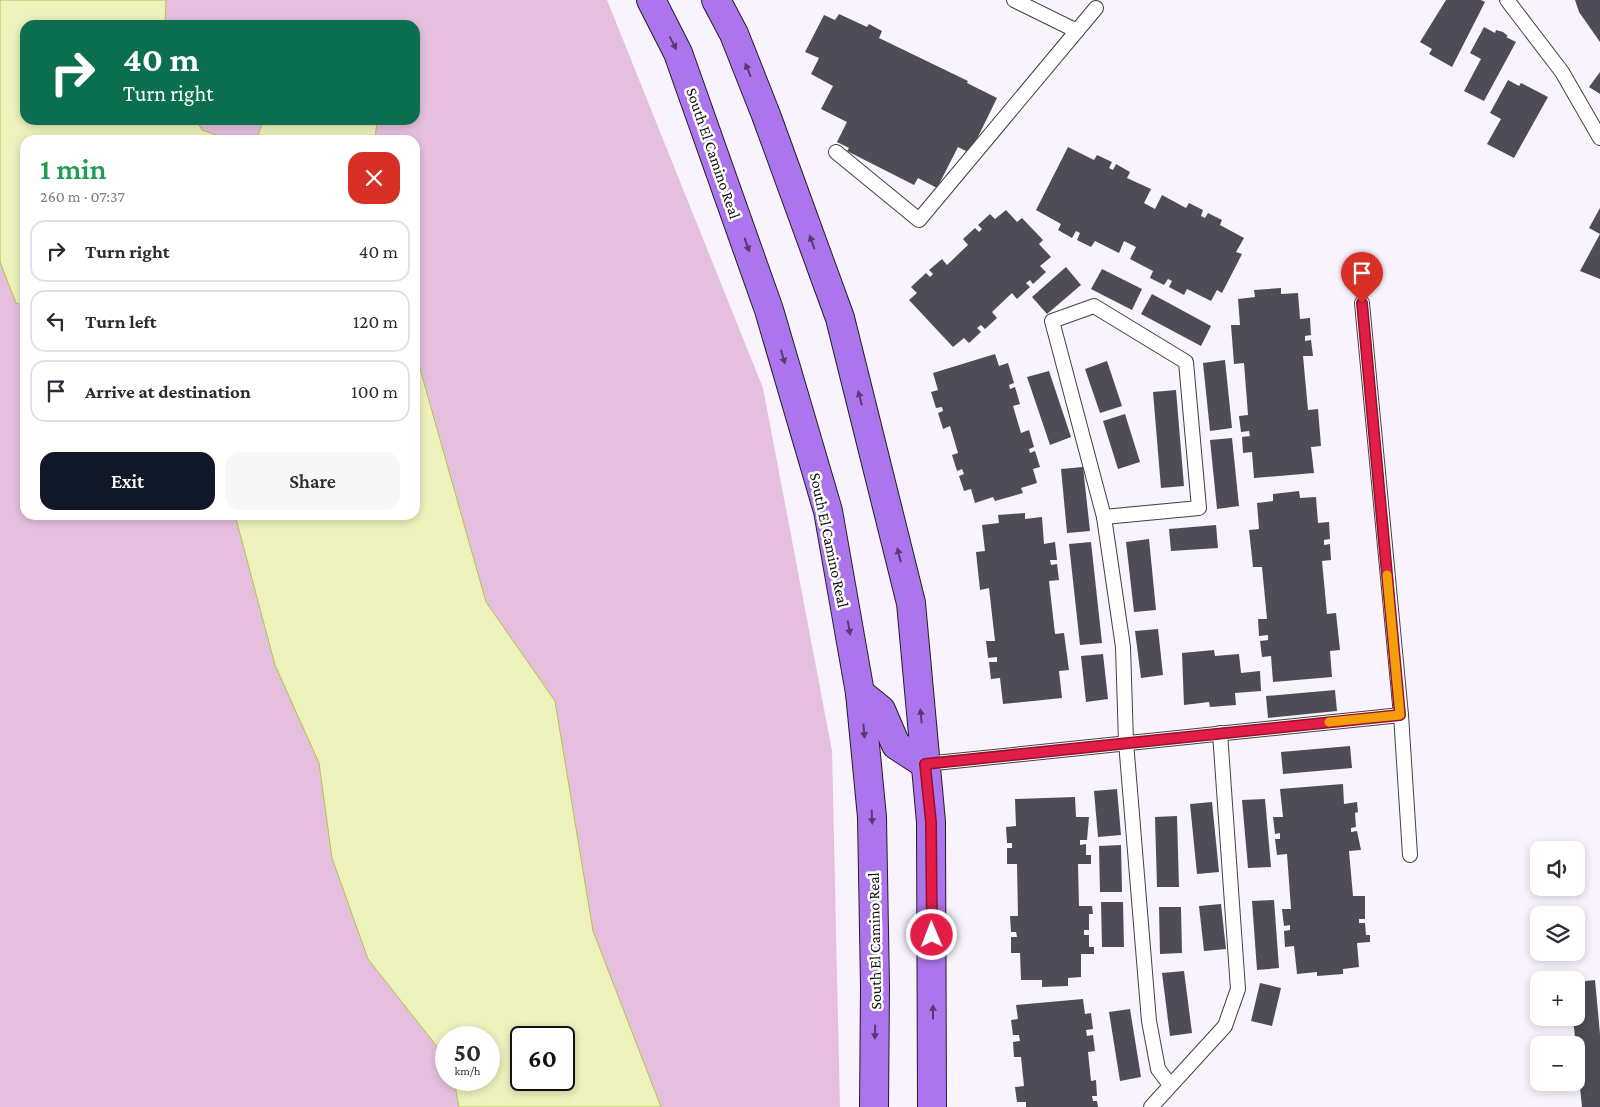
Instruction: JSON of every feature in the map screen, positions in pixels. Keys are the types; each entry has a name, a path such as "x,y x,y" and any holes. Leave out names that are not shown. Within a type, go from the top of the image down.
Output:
{"main road":[{"name":"South El Camino Real","path":"651,0 678,53 770,310 828,511 860,693 872,817 875,987 874,1107"},
{"path":"719,1 766,115 840,318 911,603 931,822 932,1107"},
{"path":"860,693 881,710 896,745 925,764"}],"lane":[{"path":"1014,0 1077,31"},
{"path":"1507,0 1562,72 1600,138"},
{"path":"836,152 919,220 1096,8"},
{"path":"1362,303 1400,715 1410,855"},
{"path":"1104,517 1199,508 1186,362 1094,306 1052,321 1104,517 1123,647 1126,742 1148,1021 1158,1069 1170,1085"},
{"path":"925,764 1400,715"},
{"path":"1151,1107 1225,1026 1238,989 1220,733"}],"shaded area":[{"path":"0,0 607,0 763,388 832,751 840,1107 0,1107"},
{"path":"0,0 166,0 165,20 20,20 20,125 199,125 202,130 216,135 20,135 20,304 16,303 0,262"},
{"path":"262,125 376,125 376,135 258,135"},
{"path":"420,369 486,602 555,701 593,931 661,1107 459,1107 456,1091 500,1091 500,1026 435,1026 435,1044 368,959 332,858 319,763 275,665 236,520 420,520"}],"building":[{"path":"1446,0 1481,0 1485,2 1452,67 1429,54 1432,49 1420,42"},
{"path":"1575,0 1600,0 1600,42 1579,12"},
{"path":"839,14 867,27 869,24 882,31 879,38 968,81 967,83 997,98 970,153 958,147 937,188 918,178 914,185 847,151 849,148 837,142 847,122 821,109 833,86 811,74 819,58 805,52 824,15 835,20"},
{"path":"1484,27 1495,33 1496,30 1503,32 1508,36 1506,37 1516,42 1484,101 1464,91 1481,59 1470,53"},
{"path":"1600,72 1600,94 1589,87"},
{"path":"1508,80 1519,86 1521,83 1548,97 1514,158 1487,144 1501,119 1490,113"},
{"path":"1068,147 1094,160 1097,155 1112,162 1109,168 1113,170 1116,164 1130,172 1127,178 1151,189 1144,203 1155,209 1162,195 1186,208 1189,203 1203,210 1201,216 1205,218 1208,213 1222,220 1220,225 1244,238 1236,252 1242,254 1222,293 1217,290 1211,301 1187,289 1184,295 1169,287 1172,281 1168,279 1164,285 1150,278 1153,271 1130,259 1136,247 1124,241 1119,253 1095,241 1091,247 1077,240 1080,233 1076,231 1072,238 1058,230 1061,224 1036,210"},
{"path":"1600,208 1600,234 1589,228"},
{"path":"1006,210 1017,222 1022,218 1043,240 1039,244 1051,257 1040,266 1046,272 1033,284 1030,280 1026,283 1030,287 1017,299 1012,293 992,312 997,318 985,329 981,325 977,328 981,332 969,343 964,338 953,347 909,300 917,293 911,287 926,273 930,277 933,274 929,270 942,259 947,265 968,245 963,239 975,228 979,232 982,229 978,225 990,214 995,219"},
{"path":"1600,234 1600,279 1580,271"},
{"path":"1066,267 1081,285 1047,314 1032,297"},
{"path":"1102,269 1142,289 1132,310 1091,289"},
{"path":"1281,288 1281,294 1298,293 1300,319 1310,318 1311,335 1305,336 1305,341 1311,340 1313,356 1303,356 1308,410 1318,409 1321,446 1311,447 1314,473 1254,478 1252,452 1243,453 1242,437 1250,436 1249,431 1241,432 1239,416 1248,415 1244,363 1234,364 1231,325 1240,325 1238,299 1255,297 1254,290"},
{"path":"1152,294 1211,326 1201,346 1141,314"},
{"path":"995,354 999,366 1008,363 1014,383 1009,385 1010,389 1015,387 1020,404 1013,406 1021,433 1029,430 1034,447 1029,449 1030,453 1035,451 1040,467 1033,469 1037,483 1021,488 1023,493 995,501 993,497 975,503 971,489 964,491 959,476 964,474 962,469 957,471 952,455 958,453 950,426 943,429 938,413 943,411 942,407 936,408 931,392 938,390 933,373"},
{"path":"1225,360 1232,428 1210,431 1203,363"},
{"path":"1107,361 1122,406 1100,413 1085,369"},
{"path":"1049,371 1071,437 1050,445 1027,377"},
{"path":"1176,390 1184,486 1161,488 1153,392"},
{"path":"1125,414 1140,462 1118,469 1103,421"},
{"path":"1232,438 1239,506 1217,509 1210,440"},
{"path":"1083,467 1090,531 1067,533 1061,469"},
{"path":"1299,491 1300,498 1316,497 1318,523 1329,522 1330,539 1324,540 1324,545 1330,544 1331,560 1322,561 1327,614 1336,613 1340,650 1330,651 1332,677 1273,682 1271,656 1262,657 1260,641 1268,640 1268,635 1259,636 1258,619 1267,619 1262,567 1253,567 1249,530 1259,529 1257,503 1273,501 1273,494"},
{"path":"1025,513 1025,519 1042,517 1044,544 1055,542 1057,560 1050,560 1051,565 1057,564 1059,580 1049,581 1055,634 1064,633 1069,670 1059,671 1062,698 1003,704 1000,678 991,679 989,662 997,662 997,657 988,658 986,641 995,641 989,588 980,590 976,552 985,551 982,525 999,523 998,515"},
{"path":"1216,525 1218,548 1171,551 1169,529"},
{"path":"1149,539 1156,610 1134,612 1126,542"},
{"path":"1091,542 1102,643 1080,645 1069,544"},
{"path":"1158,629 1163,675 1141,678 1135,631"},
{"path":"1214,650 1215,656 1239,654 1241,673 1260,671 1261,691 1235,693 1236,705 1210,707 1209,702 1184,705 1182,653"},
{"path":"1103,654 1108,699 1086,702 1081,656"},
{"path":"1335,690 1337,711 1268,718 1266,696"},
{"path":"1350,746 1352,768 1283,774 1281,752"},
{"path":"1343,784 1344,804 1357,802 1358,812 1355,813 1356,827 1351,828 1351,832 1357,831 1361,850 1349,851 1353,896 1365,896 1365,919 1359,919 1359,923 1365,923 1366,935 1370,935 1370,942 1357,943 1359,967 1343,969 1343,974 1317,976 1317,972 1297,974 1294,946 1285,947 1284,931 1290,930 1290,925 1284,926 1282,909 1291,909 1287,854 1277,855 1275,839 1280,839 1280,833 1275,834 1273,817 1283,817 1280,789"},
{"path":"1117,789 1121,835 1098,837 1094,791"},
{"path":"1075,797 1076,817 1089,817 1087,840 1080,840 1080,845 1086,844 1086,855 1091,855 1091,864 1078,864 1079,906 1092,906 1093,914 1089,914 1089,930 1084,930 1084,935 1089,935 1089,947 1094,947 1094,954 1081,954 1081,977 1068,978 1068,986 1042,987 1042,980 1021,980 1020,953 1011,953 1011,937 1017,937 1016,932 1011,932 1010,916 1018,916 1017,864 1007,864 1007,848 1012,848 1012,843 1007,843 1006,827 1016,826 1015,799"},
{"path":"1265,799 1271,867 1248,868 1242,800"},
{"path":"1212,802 1219,872 1197,874 1190,804"},
{"path":"1177,816 1179,887 1157,887 1155,817"},
{"path":"1121,845 1122,892 1100,892 1099,846"},
{"path":"1274,900 1279,968 1257,970 1252,901"},
{"path":"1101,902 1123,902 1124,947 1102,947"},
{"path":"1221,904 1226,949 1204,951 1199,906"},
{"path":"1159,907 1181,907 1182,953 1160,954"},
{"path":"1184,971 1192,1033 1170,1036 1162,973"},
{"path":"1595,980 1600,1034 1600,1107 1582,1107 1580,1091 1585,1091 1585,1036 1575,1036 1574,1026 1585,1026 1585,981"},
{"path":"1260,983 1281,988 1272,1026 1251,1021"},
{"path":"1083,999 1085,1014 1091,1013 1093,1029 1086,1030 1087,1036 1093,1035 1095,1051 1088,1052 1091,1081 1096,1080 1097,1096 1092,1096 1093,1101 1097,1101 1098,1107 1026,1107 1026,1102 1017,1102 1015,1087 1024,1086 1021,1057 1014,1057 1013,1042 1020,1041 1019,1035 1013,1035 1011,1020 1018,1019 1016,1005"},
{"path":"1130,1009 1141,1077 1120,1081 1109,1012"}],"slow traffic":[{"path":"1329,722 1400,715 1387,575"}],"route":[{"path":"932,935 931,822 925,764 1400,715 1362,303"}]}
